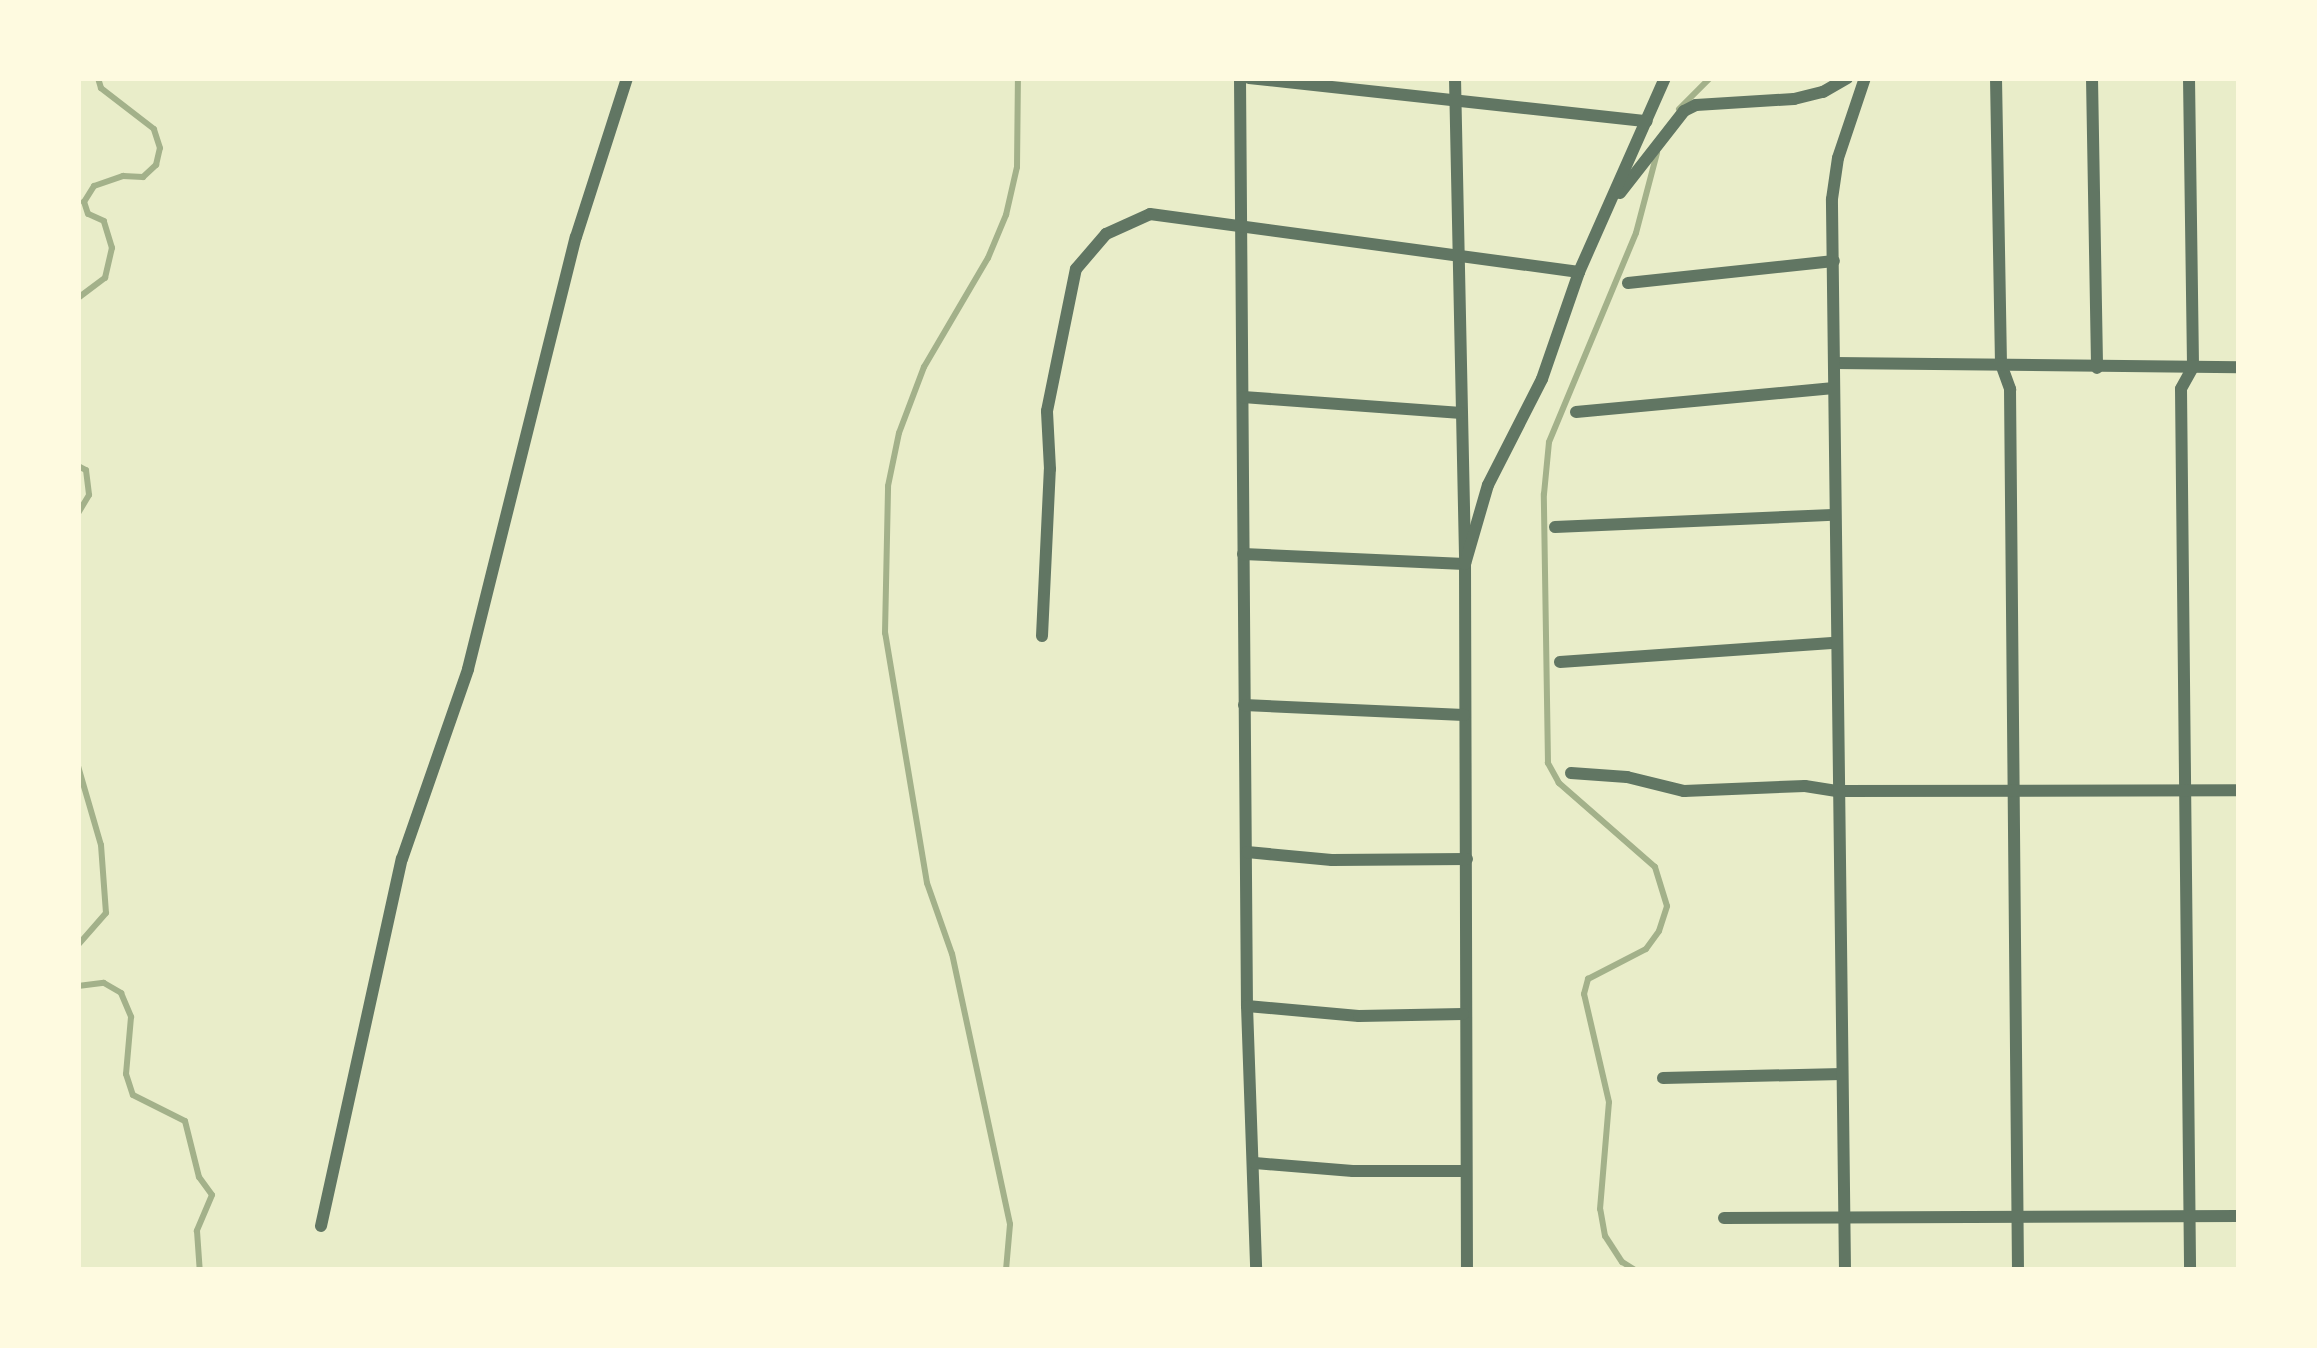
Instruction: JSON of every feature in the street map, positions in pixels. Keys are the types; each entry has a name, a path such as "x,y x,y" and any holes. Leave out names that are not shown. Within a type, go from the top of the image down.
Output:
{"street":[{"path":"321,1226 402,859 468,669 576,237 627,78"},
{"path":"1256,1270 1247,1006 1238,227 1244,78 1647,121"},
{"path":"1455,78 1465,564 1467,1270"},
{"path":"1465,564 1488,485 1542,380 1579,272 1665,78"},
{"path":"1608,208 1684,111 1717,101 1729,105 1794,98 1823,92 1847,78"},
{"path":"1845,1270 1833,515 1834,176 1865,78"},
{"path":"1996,78 2001,364 2010,389 2018,1270"},
{"path":"2092,78 2097,368"},
{"path":"2188,78 2193,367 2181,388 2190,1270"},
{"path":"1042,636 1050,469 1047,411 1076,269 1106,234 1138,217 1579,272"},
{"path":"1628,283 1834,261"},
{"path":"1834,363 2239,367"},
{"path":"1576,412 1834,388"},
{"path":"1243,397 1461,413"},
{"path":"1555,527 1833,515"},
{"path":"1243,554 1465,564"},
{"path":"1561,662 1835,643"},
{"path":"1244,704 1465,715"},
{"path":"1570,773 1627,777 1684,791 1804,786 1837,791 2239,790"},
{"path":"1247,852 1332,860 1466,859"},
{"path":"1247,1006 1359,1016 1463,1014"},
{"path":"1663,1078 1842,1075"},
{"path":"1255,1163 1465,1171"},
{"path":"1724,1218 2239,1216"}],"waterway":[{"path":"78,298 105,278 112,248 104,221 88,214 84,202 94,186 123,176 143,177 156,165 160,148 154,129 101,88 98,78"},
{"path":"1006,1270 1010,1224 952,954 927,883 885,633 888,486 899,433 924,367 988,258 1006,215 1017,167 1018,78"},
{"path":"1679,109 1710,78"},
{"path":"1635,1270 1622,1262 1605,1236 1600,1209 1609,1102 1584,994 1588,979 1646,949 1659,931 1667,906 1655,867 1559,783 1548,763 1544,494 1549,442 1636,233 1657,153"},
{"path":"78,466 86,470 89,495 78,513"},
{"path":"78,766 101,845 106,913 78,945"},
{"path":"78,986 104,983 121,993 131,1017 126,1074 133,1095 185,1121 199,1177 212,1195 197,1231 200,1270"}]}
